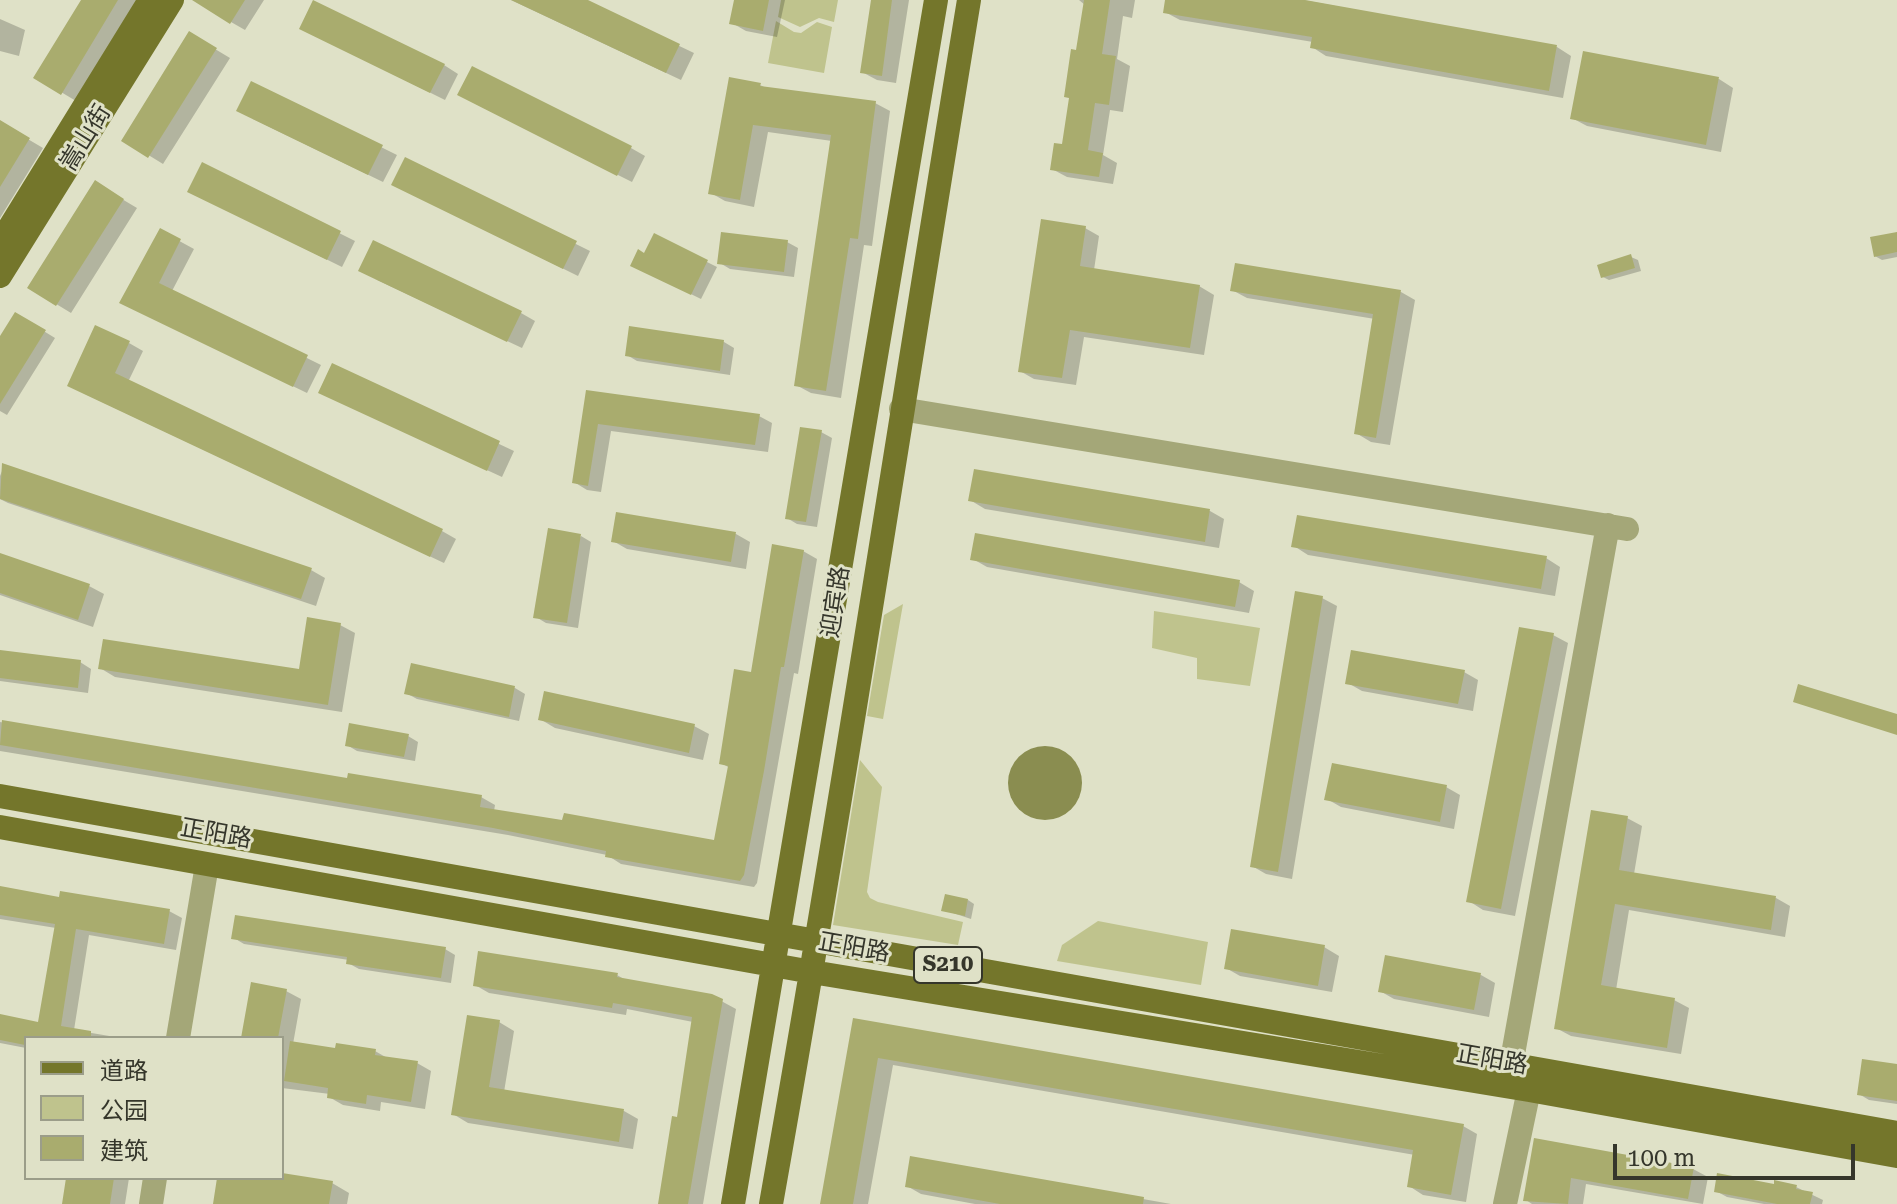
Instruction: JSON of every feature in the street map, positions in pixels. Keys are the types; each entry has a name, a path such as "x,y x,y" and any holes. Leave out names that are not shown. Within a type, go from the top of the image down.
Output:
{"main road":[{"name":"嵩山街","path":"0,243 150,0"},
{"name":"嵩山街","path":"0,276 172,0"},
{"name":"迎宾路","path":"733,1204 936,0"},
{"name":"迎宾路","path":"771,1204 817,942 969,0"},
{"name":"正阳路","path":"0,796 817,942 1897,1156"},
{"name":"正阳路","path":"0,827 812,972 1516,1080 1897,1133"}],"street":[{"path":"901,409 1618,527 1516,1080 1505,1204"},
{"path":"178,1036 207,865"},
{"path":"151,1204 155,1180"}],"green space":[{"path":"781,0 838,0 834,22 819,18 800,27 778,17"},
{"path":"776,21 801,33 817,22 832,27 824,73 768,63"},
{"path":"903,604 883,719 867,716 884,615"},
{"path":"1154,611 1260,628 1250,686 1197,679 1197,658 1152,648"},
{"path":"860,760 882,787 867,892 870,898 963,922 958,945 833,925"},
{"path":"1098,921 1208,942 1201,985 1057,961 1062,945"}],"shaded area":[{"path":"1045,746 1059,749 1071,757 1079,769 1082,783 1079,797 1071,809 1059,817 1045,820 1031,817 1019,809 1011,797 1008,783 1011,769 1019,757 1031,749"}],"building":[{"path":"81,0 118,0 61,95 33,78"},
{"path":"192,0 245,0 230,24"},
{"path":"313,0 445,64 430,93 299,29"},
{"path":"511,0 588,0 680,44 666,73"},
{"path":"734,0 769,0 763,31 729,24"},
{"path":"871,0 892,0 882,76 860,73"},
{"path":"1084,0 1110,0 1102,54 1116,56 1109,105 1095,103 1088,150 1103,153 1099,177 1050,170 1054,143 1062,144 1069,98 1064,97 1071,49 1076,50"},
{"path":"1165,0 1305,0 1557,45 1549,91 1310,48 1312,37 1163,13"},
{"path":"189,31 217,48 148,158 121,141"},
{"path":"1583,51 1719,77 1706,145 1570,119"},
{"path":"472,66 632,146 617,176 457,95"},
{"path":"729,77 761,83 760,86 876,101 858,239 850,238 826,391 794,386 831,135 753,125 740,200 708,194"},
{"path":"251,81 383,145 368,175 236,111"},
{"path":"0,120 30,138 0,187"},
{"path":"405,157 577,241 563,269 391,185"},
{"path":"202,162 341,231 327,260 187,192"},
{"path":"95,180 124,199 56,306 27,288"},
{"path":"1041,219 1086,226 1080,266 1200,285 1190,348 1070,330 1062,378 1018,372"},
{"path":"160,228 181,239 159,283 308,355 293,387 119,303"},
{"path":"721,232 788,240 784,272 717,264"},
{"path":"1897,232 1897,252 1874,257 1870,237"},
{"path":"654,233 708,260 691,295 630,266 638,249 644,253"},
{"path":"373,240 522,311 507,342 358,271"},
{"path":"1631,254 1635,268 1601,278 1597,265"},
{"path":"1235,263 1401,290 1376,438 1354,434 1373,314 1230,291"},
{"path":"15,312 46,330 0,404 0,336"},
{"path":"95,325 130,341 115,373 443,529 430,557 67,386"},
{"path":"629,326 724,340 720,371 625,356"},
{"path":"332,363 500,441 487,471 318,393"},
{"path":"586,390 760,414 755,445 598,424 588,486 572,483"},
{"path":"800,427 822,430 806,522 785,519"},
{"path":"2,463 312,568 301,599 0,499"},
{"path":"974,469 1210,509 1205,542 968,501"},
{"path":"616,512 736,532 731,562 611,542"},
{"path":"1297,515 1547,556 1541,589 1291,547"},
{"path":"548,528 581,534 567,623 533,618"},
{"path":"975,533 1240,580 1235,607 970,560"},
{"path":"772,544 804,550 744,875 740,881 605,857 606,851 493,828 0,745 2,720 347,778 348,773 482,795 480,807 562,820 564,813 714,840 728,766 719,764 734,669 751,672"},
{"path":"0,553 90,584 78,620 0,593"},
{"path":"1295,591 1323,596 1278,872 1250,867"},
{"path":"307,617 341,623 328,705 98,669 103,639 299,669"},
{"path":"1519,627 1554,633 1501,909 1466,902"},
{"path":"0,650 81,660 78,688 0,678"},
{"path":"1351,650 1465,670 1458,704 1345,684"},
{"path":"411,663 515,686 509,717 404,694"},
{"path":"1798,684 1897,714 1897,735 1793,702"},
{"path":"544,691 695,724 689,753 538,720"},
{"path":"349,723 409,734 404,757 345,746"},
{"path":"1332,763 1447,785 1440,822 1324,800"},
{"path":"1591,810 1628,816 1619,870 1776,896 1771,930 1615,904 1601,985 1675,998 1667,1048 1554,1029"},
{"path":"0,886 59,897 60,891 170,909 164,944 76,929 61,1026 91,1031 91,1036 24,1036 24,1045 0,1040 0,1014 38,1022 55,924 0,915"},
{"path":"945,894 968,899 965,916 941,911"},
{"path":"235,915 446,947 441,978 346,964 347,957 231,939"},
{"path":"1231,929 1325,945 1318,986 1224,969"},
{"path":"478,951 618,973 617,977 712,994 723,999 688,1204 658,1204 672,1116 677,1117 692,1017 613,1003 612,1008 473,986"},
{"path":"1385,955 1481,973 1474,1010 1378,992"},
{"path":"251,982 287,989 278,1036 241,1036"},
{"path":"467,1015 500,1020 489,1087 624,1109 619,1142 451,1115"},
{"path":"853,1018 1464,1124 1451,1195 1407,1187 1413,1150 878,1058 853,1204 820,1204"},
{"path":"290,1041 335,1048 336,1043 376,1049 375,1055 418,1061 411,1102 367,1095 366,1104 327,1098 328,1088 284,1081"},
{"path":"1862,1059 1897,1064 1897,1101 1857,1095"},
{"path":"1534,1138 1694,1167 1688,1199 1571,1178 1568,1204 1523,1201"},
{"path":"910,1156 1144,1197 1143,1204 1000,1204 905,1187"},
{"path":"284,1173 333,1181 329,1204 213,1204 217,1180 284,1180"},
{"path":"1717,1173 1774,1184 1774,1180 1797,1185 1796,1189 1813,1192 1810,1204 1777,1204 1714,1192"},
{"path":"66,1180 114,1180 110,1204 62,1204"}]}
